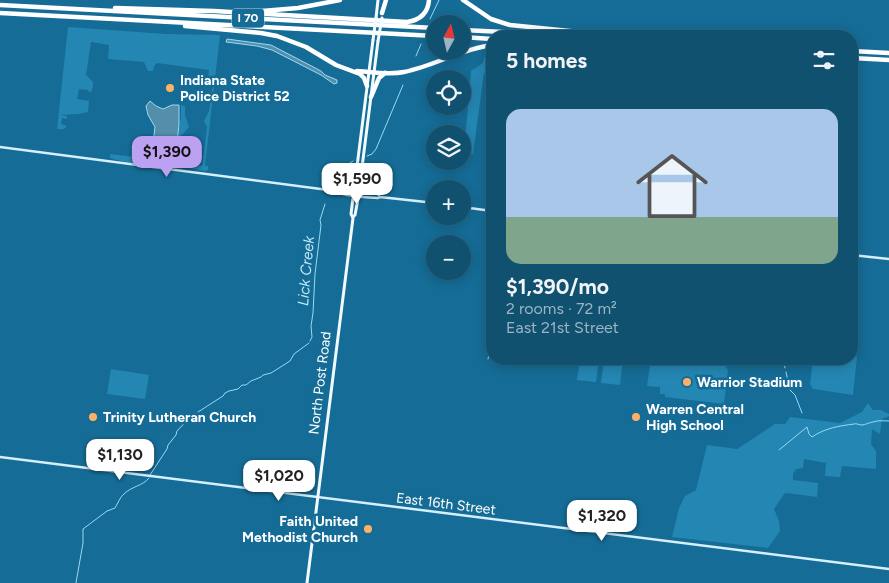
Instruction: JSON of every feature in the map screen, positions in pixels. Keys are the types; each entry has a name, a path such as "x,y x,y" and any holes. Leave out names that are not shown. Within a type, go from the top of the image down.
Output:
{"highway":[{"path":"214,12 285,10 340,0"},
{"path":"382,16 385,0"},
{"path":"61,8 133,8 407,22 416,20 424,15 429,5 429,0"},
{"path":"462,0 494,20 510,26 554,30"},
{"name":"I 70","path":"0,5 426,28"},
{"name":"I 70","path":"0,13 426,36"},
{"path":"111,20 225,29 277,36 299,44 348,70 362,75 367,86"},
{"path":"471,30 486,31"},
{"path":"471,38 486,39"},
{"path":"348,70 385,73 411,71 460,52 486,46"},
{"path":"858,51 889,53"},
{"path":"858,58 889,60"},
{"path":"371,97 379,78 385,73"}],"main road":[{"name":"North Post Road","path":"307,583 353,217 359,194 371,97 373,40 378,0"},
{"name":"North Post Road","path":"353,217 351,214 353,193 367,86 372,72 382,16"},
{"path":"356,167 362,167"}],"street":[{"path":"0,148 337,191 340,189 359,194 378,194 380,197 426,202"},
{"path":"471,208 486,210"},
{"path":"858,256 889,260"},
{"name":"East 16th Street","path":"0,457 889,569"}],"shaded area":[{"path":"68,27 166,34 220,35 205,166 208,166 208,170 183,167 180,162 202,166 207,127 204,121 209,111 213,84 208,79 209,70 157,63 153,71 148,71 144,62 108,59 109,45 91,42 86,75 93,82 93,87 91,92 79,89 77,99 89,101 88,112 60,115 67,116 67,119 62,118 61,124 67,126 64,129 57,129"},
{"path":"227,39 271,45 337,80 337,83 334,84 321,75 272,50 226,42"},
{"path":"486,56 486,73 484,73 473,154 471,154 471,125 466,125 467,115 471,115 471,71 483,63"},
{"path":"150,101 163,109 172,105 179,105 176,153 169,160 155,155 153,143 155,127 148,115 146,106"},
{"path":"181,105 185,106 185,115 189,127 181,136 178,154 173,165 142,164 110,158 110,154 153,159 155,155 164,157 165,161 175,156"},
{"path":"579,365 598,365 596,382 577,380"},
{"path":"603,365 622,365 620,385 601,383"},
{"name":"Warrior Stadium","path":"650,365 725,365 728,370 724,404 665,397 665,394 660,394 660,387 647,386"},
{"path":"812,365 856,365 853,395 813,389 810,384"},
{"path":"111,369 149,375 145,399 107,394"},
{"path":"868,403 873,410 881,410 889,414 889,416 882,419 880,434 872,429 871,444 876,451 876,469 842,466 840,477 825,476 826,463 804,459 803,468 796,469 793,474 793,480 818,483 817,497 784,494 774,509 779,521 780,531 768,548 672,537 679,508 685,496 696,490 707,445 737,449 775,424 785,424 790,417 840,423 862,412"}],"waterway":[{"name":"Lick Creek","path":"432,15 439,0"},
{"name":"Lick Creek","path":"416,56 421,44"},
{"name":"Lick Creek","path":"367,156 376,149 403,85"},
{"name":"Lick Creek","path":"310,341 312,337 311,326 320,220 325,204"},
{"name":"Lick Creek","path":"198,412 225,393 238,389 242,385 246,385 263,375 271,373 290,361 294,354 309,343"},
{"path":"786,372 790,390 795,395 802,413"},
{"name":"Lick Creek","path":"150,475 177,431 191,416"},
{"path":"779,450 807,427 812,437 827,429 855,424 863,425 877,421 889,421"},
{"name":"Lick Creek","path":"76,583 83,543 83,529 107,511 115,508 124,494 144,483 149,478"}],"place":[{"name":"Indiana State Police District 52","path":"170,88"},
{"name":"Warrior Stadium","path":"687,382"},
{"name":"Trinity Lutheran Church","path":"93,417"},
{"name":"Warren Central High School","path":"636,417"},
{"name":"Faith United Methodist Church","path":"368,529"}]}
